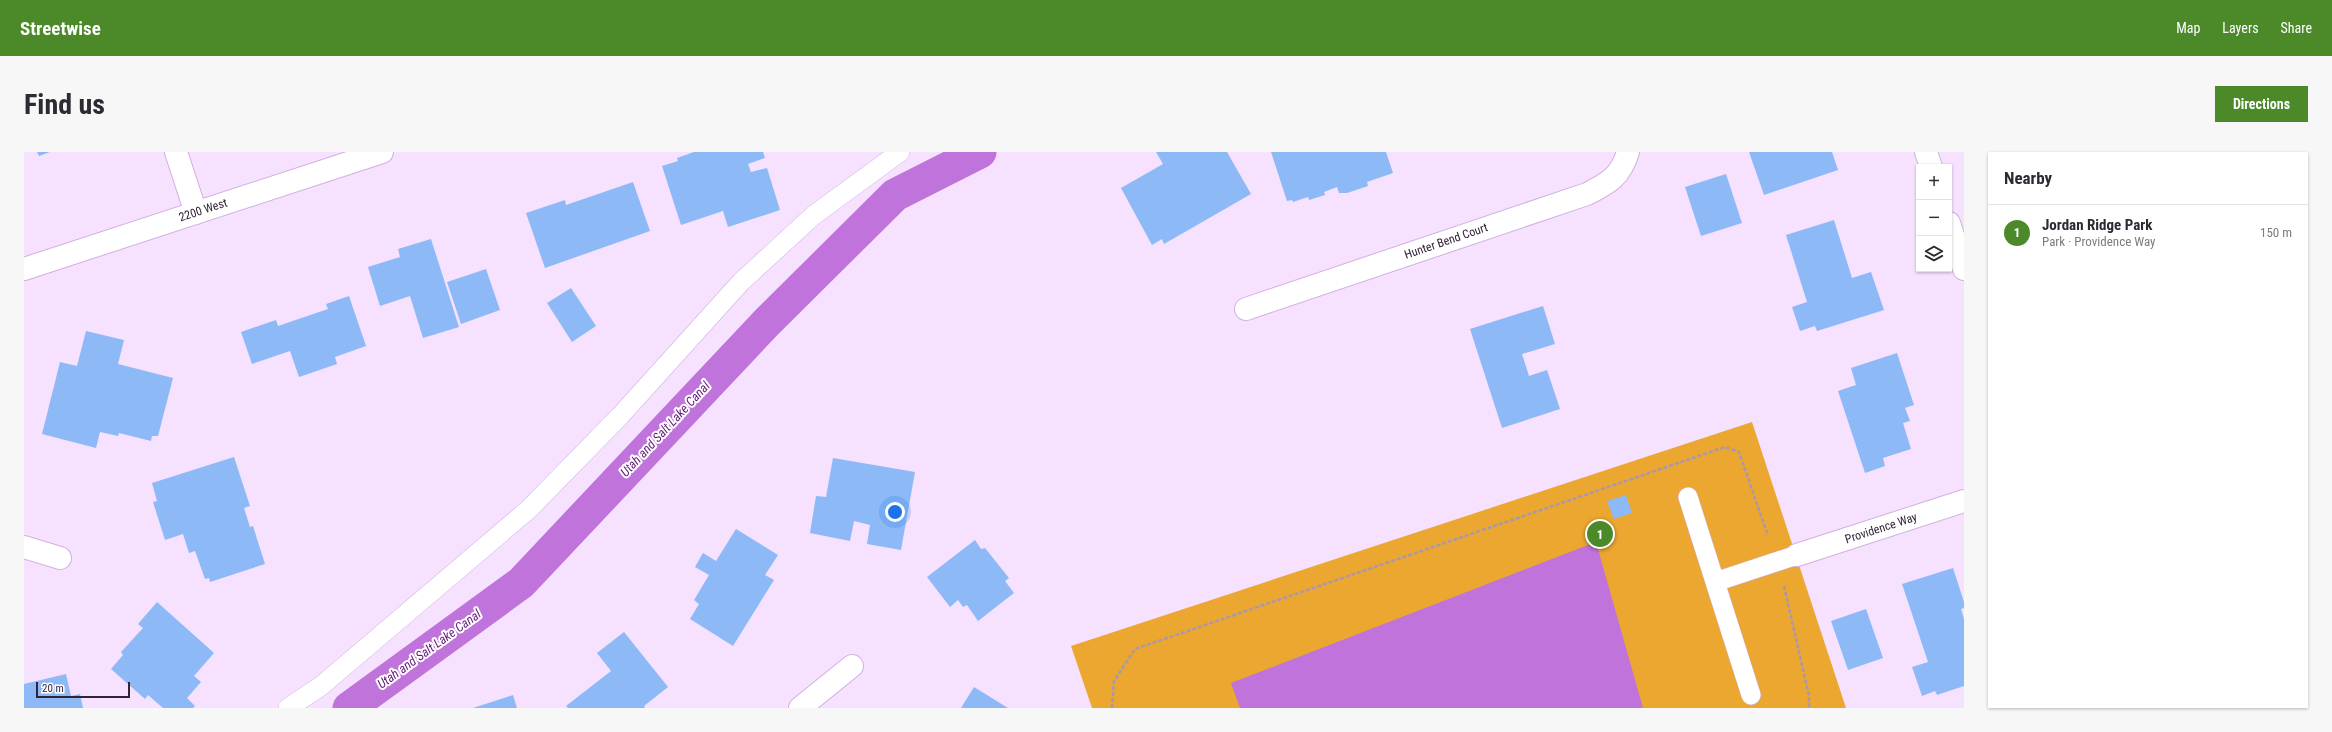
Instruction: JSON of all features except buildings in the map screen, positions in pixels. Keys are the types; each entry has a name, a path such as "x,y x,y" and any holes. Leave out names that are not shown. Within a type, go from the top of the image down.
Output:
{"street":[{"path":"176,152 196,213"},
{"name":"2200 West","path":"24,269 382,152"},
{"name":"Hunter Bend Court","path":"1246,309 1587,194 1612,180 1622,170 1628,152"},
{"path":"1926,152 1930,164"},
{"path":"1952,232 1964,269"},
{"name":"Providence Way","path":"1797,555 1964,500"},
{"path":"24,547 60,558"},
{"path":"800,708 852,666"}],"lane":[{"path":"288,708 321,686 528,509 620,416 741,282 814,215 900,152"},
{"path":"1688,497 1751,695"},
{"path":"1715,582 1797,555"}],"path":[{"path":"1112,708 1114,681 1135,649 1725,446 1739,452 1768,536"},
{"path":"1783,584 1802,664 1809,708"}],"shaded area":[{"path":"1752,422 1846,708 1092,708 1071,646"},
{"path":"1596,542 1643,708 1240,708 1231,683"}],"waterway":[{"name":"Utah and Salt Lake Canal","path":"349,708 521,583 767,322 895,195 980,152"}],"place":[{"name":"Jordan Ridge Park","path":"1600,534"}]}
